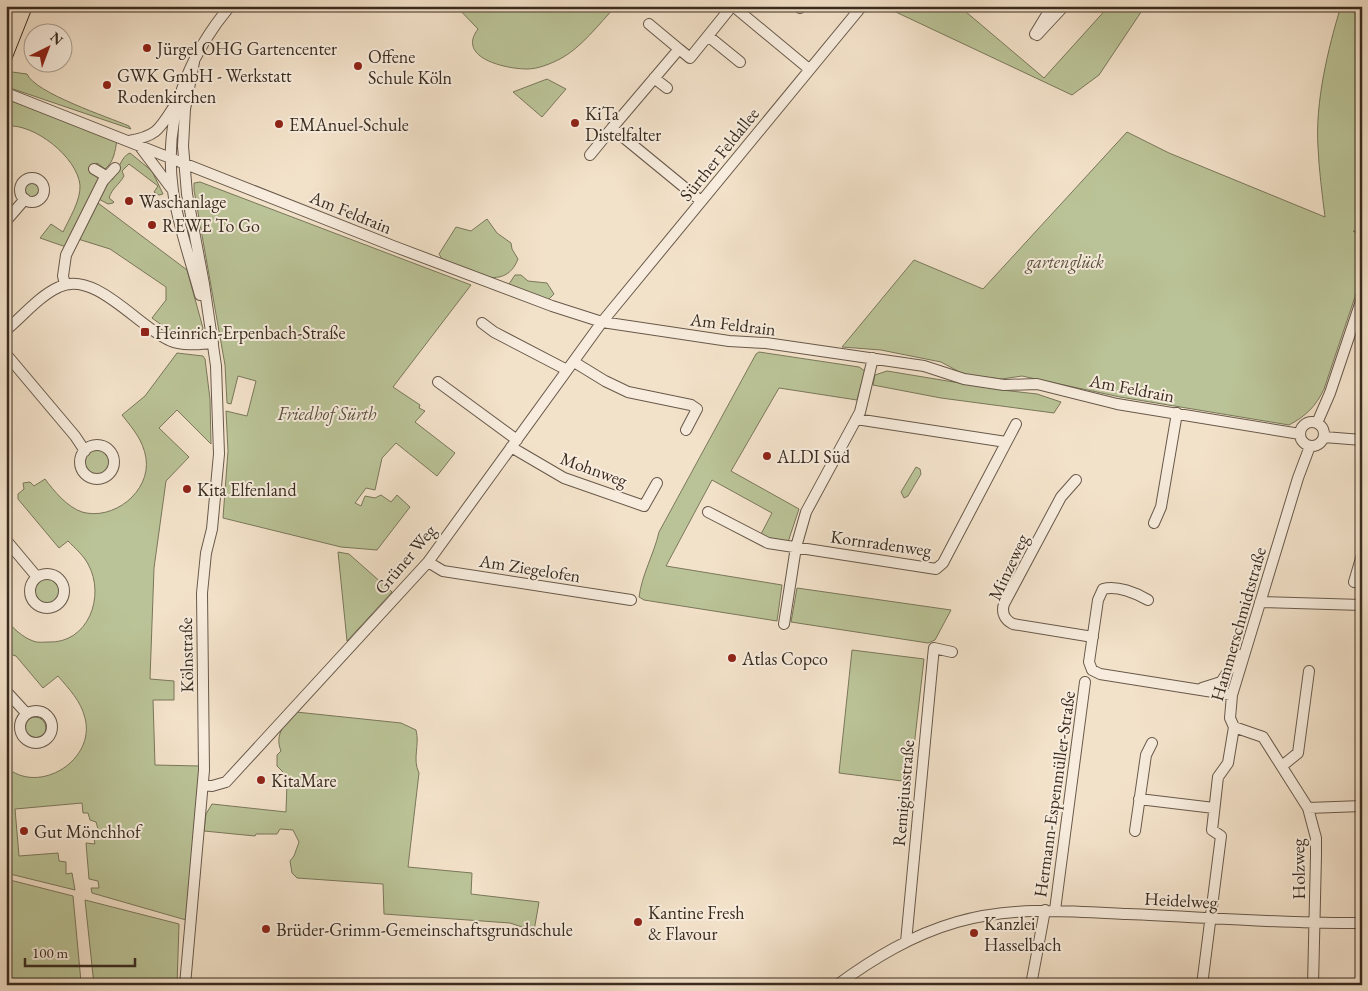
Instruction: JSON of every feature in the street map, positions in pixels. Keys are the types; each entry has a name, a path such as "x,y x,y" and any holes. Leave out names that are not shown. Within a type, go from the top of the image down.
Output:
{"street":[{"path":"173,191 157,166 134,143 154,133 164,124 177,101 182,85 194,62 219,19 230,6"},
{"path":"649,24 690,58 733,6 809,69"},
{"name":"Sürther Feldallee","path":"602,322 862,6"},
{"path":"1052,6 1035,34 1064,6"},
{"path":"708,36 740,62"},
{"path":"590,155 678,49"},
{"name":"Kölnstraße","path":"185,985 203,785 205,732 202,684 202,593 206,554 212,529 219,454 219,406 213,343 187,194 184,164 184,126 194,62"},
{"path":"654,78 667,88"},
{"name":"Am Feldrain","path":"6,93 393,246 552,306 602,322 729,341 766,343 924,366 964,380 1004,385 1037,384 1117,404 1300,434"},
{"name":"Kölnstraße","path":"177,101 171,158 173,191 210,324"},
{"path":"612,128 701,201"},
{"path":"94,168 106,176"},
{"path":"65,285 63,276 66,255 106,176 115,168"},
{"path":"6,221 25,199"},
{"path":"6,330 48,294 65,285 75,284 95,288 151,329 171,341 191,345 213,343"},
{"path":"1317,423 1330,393 1362,298"},
{"name":"Grüner Weg","path":"203,785 212,786 226,782 428,562 602,322"},
{"path":"482,323 628,392 682,403 698,409 686,430"},
{"path":"6,354 75,436 85,451"},
{"path":"784,624 796,547 806,512 856,419 865,395 873,358"},
{"path":"438,382 514,444"},
{"path":"1154,523 1161,507 1177,413"},
{"path":"856,419 1006,442"},
{"path":"1306,423 1317,423 1324,429 1324,437 1317,445 1310,446 1302,441 1300,434 1306,423"},
{"name":"Kornradenweg","path":"796,547 938,568 1016,424"},
{"path":"1324,437 1362,440"},
{"name":"Mohnweg","path":"514,444 564,478 644,506 657,483"},
{"name":"Hammerschmidtstraße","path":"1202,985 1221,836 1212,830 1214,808 1218,777 1228,762 1234,727 1230,718 1232,695 1310,446"},
{"name":"Minzeweg","path":"1076,480 1061,497 1004,604 1003,612 1006,619 1013,624 1093,637"},
{"path":"708,512 758,539 796,547"},
{"path":"6,540 37,577"},
{"path":"1354,582 1362,556"},
{"name":"Am Ziegelofen","path":"428,562 443,571 631,600"},
{"path":"1148,600 1128,591 1103,589 1098,600 1089,662 1092,670 1100,674 1232,695"},
{"path":"1260,602 1362,605"},
{"path":"1198,689 1221,682 1247,644"},
{"name":"Remigiusstraße","path":"906,942 934,648 952,652"},
{"path":"1282,766 1298,753 1309,671"},
{"name":"Hermann-Espenmüller-Straße","path":"1050,910 1086,682"},
{"path":"6,691 27,714"},
{"name":"Holzweg","path":"1234,727 1262,737 1308,808 1316,838 1313,985"},
{"path":"1135,831 1146,756 1152,742"},
{"path":"1139,799 1214,808"},
{"path":"1308,808 1362,806"},
{"path":"1031,985 1050,910"},
{"name":"Heidelweg","path":"837,985 880,955 939,928 976,918 1016,911 1050,910 1314,924 1362,923"}],"green space":[{"path":"456,6 616,6 590,35 568,54 544,66 527,69 496,64 478,54 473,47 473,39 478,29"},
{"path":"883,6 959,6 1044,78 1109,6 1145,6 1099,75 1072,95"},
{"name":"gartenglück","path":"1341,6 1362,6 1362,233 1353,231 1362,236 1362,276 1324,389 1318,401 1301,418 1289,425 1120,397 1022,376 1002,379 965,375 941,362 881,350 842,347 914,260 983,289 1127,132 1169,153 1325,217 1318,156 1319,112 1327,57"},
{"path":"12,72 27,74 43,89 90,111 129,126 131,129 13,89 6,83"},
{"path":"547,79 566,89 542,117 513,92"},
{"path":"6,99 117,140 114,156 108,166 105,169 97,163 95,165 100,180 98,203 187,270 203,328 200,335 180,335 152,318 166,300 166,287 110,249 78,239 69,248 40,238 51,224 63,232 77,203 80,185 77,174 71,164 63,153 52,144 29,130 6,126"},
{"path":"130,153 152,171 163,194 159,195 154,192 158,186 129,164 122,171 124,176 110,195 109,198 114,202 108,204 97,198 111,178 112,180 124,157"},
{"path":"29,180 37,180 42,185 40,196 29,198 24,193 24,185"},
{"name":"Friedhof Sürth","path":"200,182 471,285 393,387 420,405 419,408 425,411 415,422 455,453 437,476 396,443 382,458 375,490 366,488 355,503 361,506 365,496 375,498 381,495 391,502 397,495 410,507 377,550 341,547 223,518 228,451 226,411 247,416 256,381 238,376 231,404 227,403 225,365 194,190 194,183"},
{"path":"487,219 497,233 511,243 518,259 512,270 504,276 484,276 442,259 439,254 456,227 471,231"},
{"path":"515,275 521,275 528,281 547,283 554,294 547,301 511,287 509,284"},
{"path":"759,352 859,367 865,371 857,400 779,388 731,471 799,509 788,542 760,536 772,513 712,480 666,566 782,585 777,621 644,600 639,597 645,572 659,532 756,354"},
{"path":"177,353 203,356 205,359 210,399 211,444 177,410 159,428 189,457 166,481 154,568 150,679 174,681 174,700 153,700 155,765 199,766 200,781 186,920 92,893 91,888 99,888 98,881 89,879 86,843 95,844 93,833 98,829 96,822 90,820 88,813 83,813 82,803 15,809 19,856 58,853 59,861 66,862 66,874 72,873 75,890 6,873 6,767 19,775 34,777 48,775 62,769 74,760 82,747 86,733 85,718 81,706 58,676 43,688 16,656 6,653 6,620 21,635 35,642 62,641 74,635 83,627 90,616 95,590 93,577 84,558 68,541 59,548 18,499 18,494 24,489 23,483 30,482 34,486 45,479 66,503 82,512 94,514 106,512 128,501 142,482 146,470 146,458 140,440 122,415 145,396"},
{"path":"887,371 1037,394 1061,402 1054,413 941,398 873,385 875,375"},
{"path":"97,449 107,453 111,463 107,473 97,477 87,473 83,463 87,453"},
{"path":"916,467 920,469 921,474 908,496 904,498 901,492"},
{"path":"338,552 349,554 392,592 347,641"},
{"path":"47,576 53,577 61,585 61,597 53,605 47,606 41,605 33,597 32,591 33,585 41,577"},
{"path":"797,588 951,610 935,640 928,643 791,622"},
{"path":"852,650 924,659 910,782 839,773"},
{"path":"296,712 401,723 416,730 416,762 419,773 408,867 472,873 471,894 539,902 534,931 510,923 384,914 383,884 297,878 292,873 290,861 299,842 293,830 280,829 277,834 256,834 255,836 204,831 206,814 212,804 286,812 287,782 289,778 277,766 277,755 281,751 279,745 280,734"},
{"path":"35,717 43,720 46,728 43,736 35,739 27,736 24,728 27,720"},
{"path":"6,879 73,896 81,982 78,985 6,985"},
{"path":"85,900 179,924 177,985 94,985"}],"tram line":[{"path":"6,74 33,6"}],"place":[{"name":"Jürgel OHG Gartencenter","path":"147,48"},
{"name":"Offene Schule Köln","path":"358,66"},
{"name":"GWK GmbH - Werkstatt Rodenkirchen","path":"107,85"},
{"name":"KiTa Distelfalter","path":"575,123"},
{"name":"EMAnuel-Schule","path":"279,124"},
{"name":"Waschanlage","path":"129,201"},
{"name":"REWE To Go","path":"152,225"},
{"name":"Heinrich-Erpenbach-Straße","path":"145,332"},
{"name":"ALDI Süd","path":"767,456"},
{"name":"Kita Elfenland","path":"187,489"},
{"name":"Atlas Copco","path":"732,658"},
{"name":"KitaMare","path":"261,780"},
{"name":"Gut Mönchhof","path":"24,831"},
{"name":"Kantine Fresh & Flavour","path":"638,922"},
{"name":"Brüder-Grimm-Gemeinschaftsgrundschule","path":"266,929"},
{"name":"Kanzlei Hasselbach","path":"974,933"}]}
